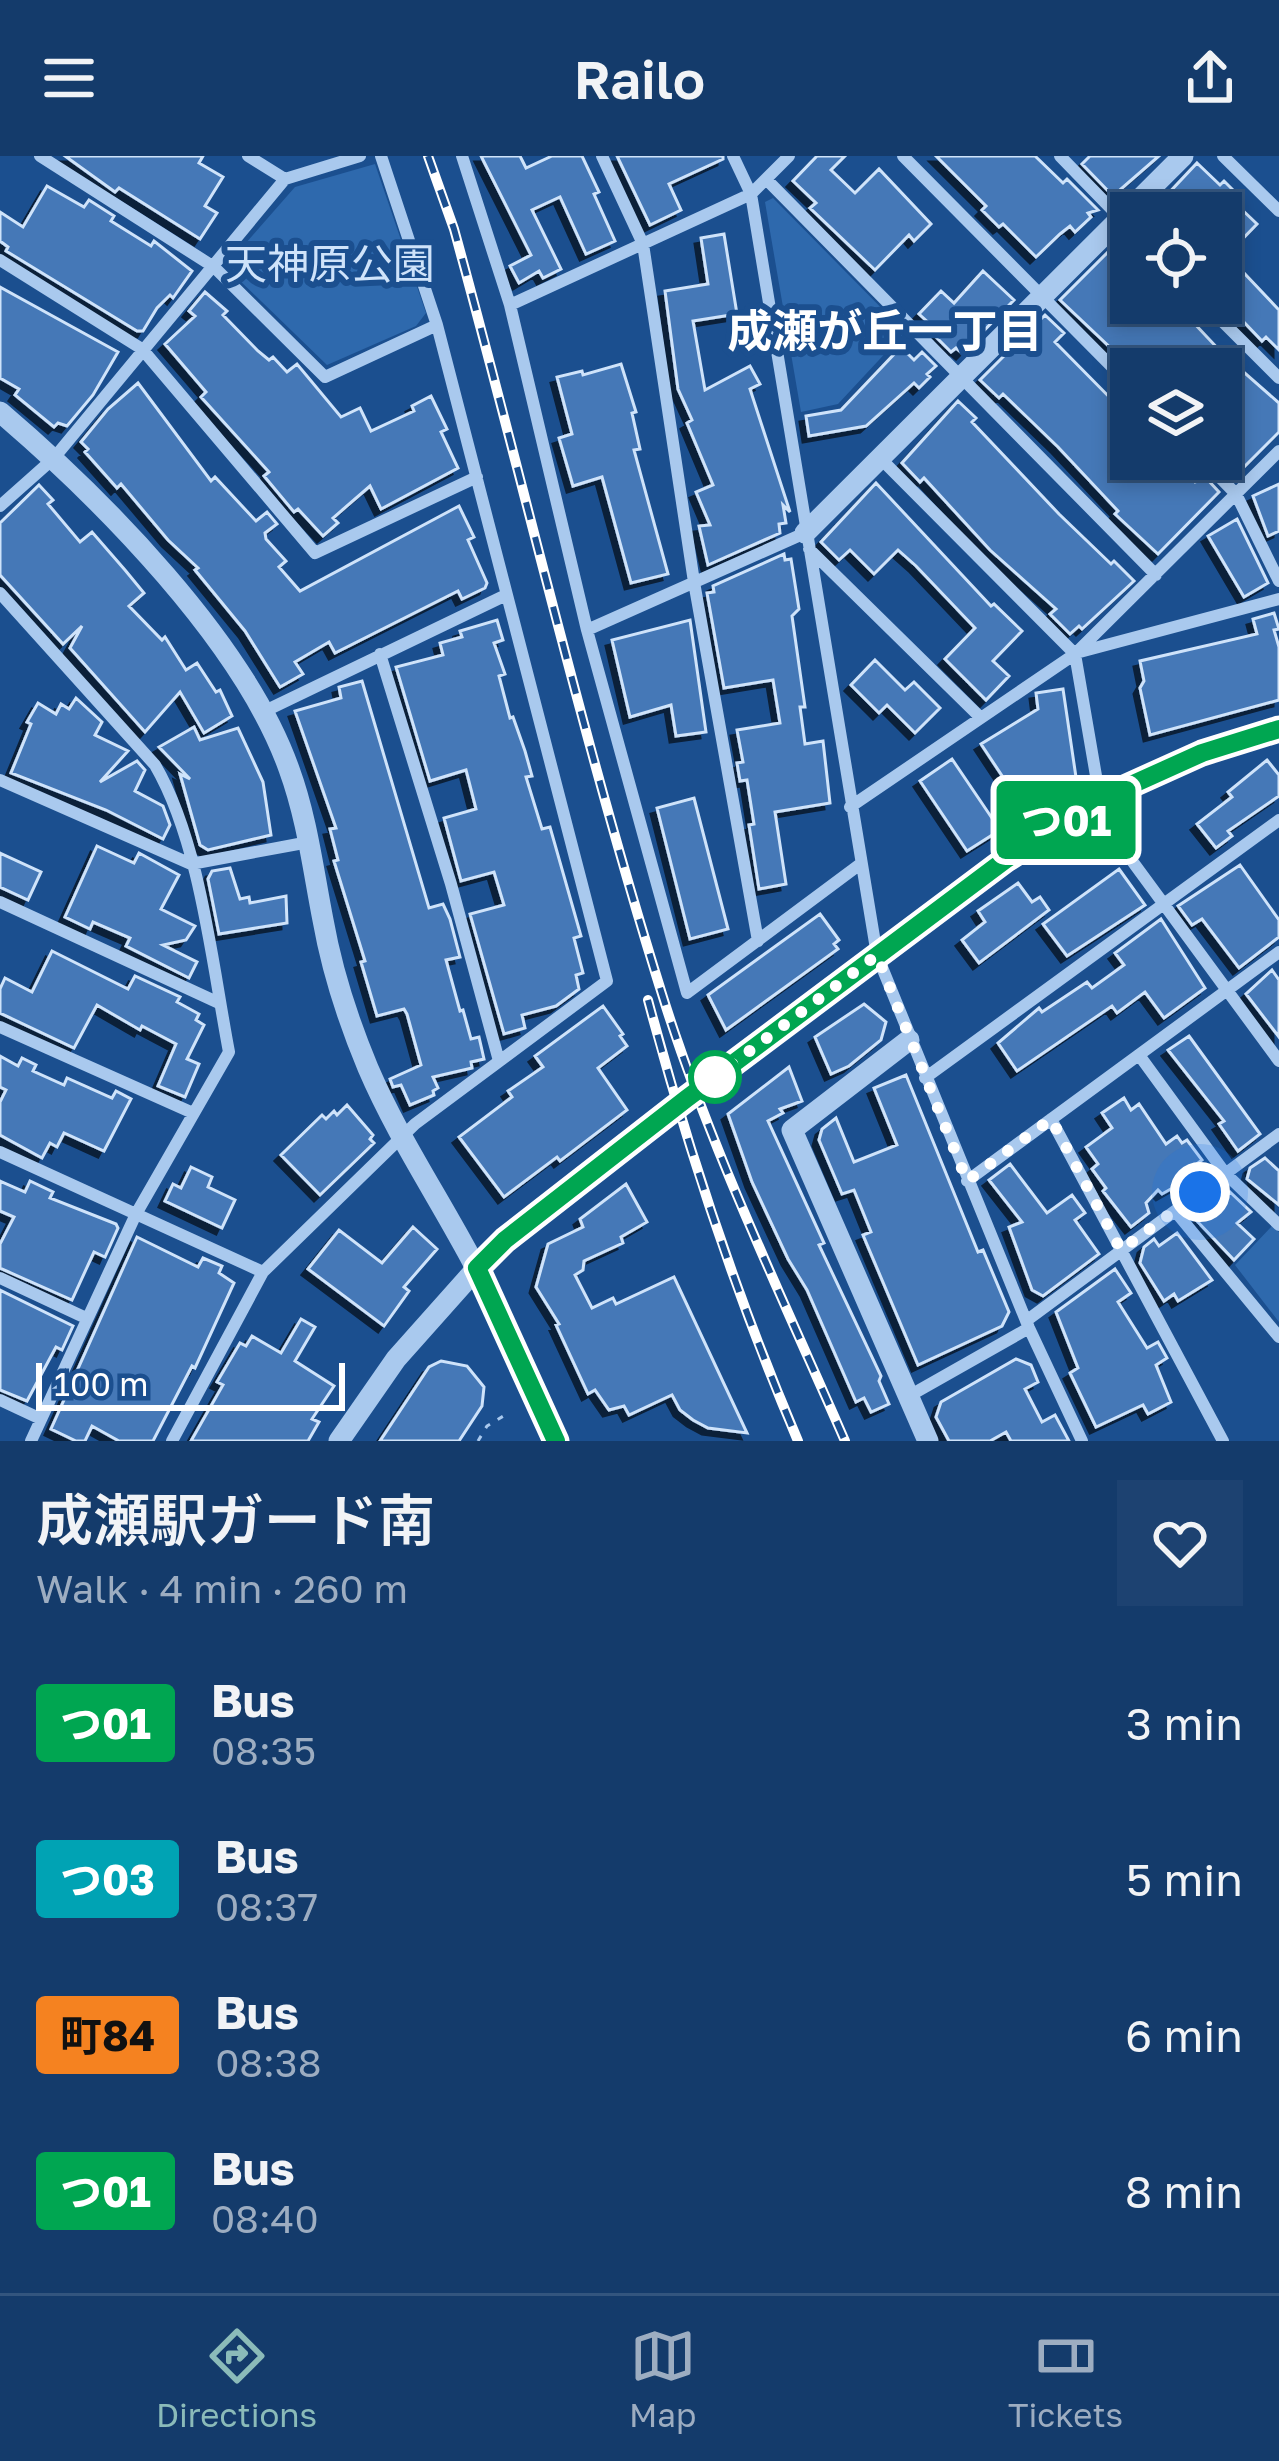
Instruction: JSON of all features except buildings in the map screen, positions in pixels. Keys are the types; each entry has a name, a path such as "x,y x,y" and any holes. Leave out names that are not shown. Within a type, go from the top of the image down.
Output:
{"street":[{"path":"40,156 214,267 326,377 437,325"},
{"path":"248,156 285,179"},
{"path":"0,506 54,458 285,179 360,156"},
{"path":"172,1441 263,1272 400,1136 607,981 437,325 381,156"},
{"path":"462,156 510,305 587,630 687,993 859,865"},
{"path":"602,156 643,244 694,582 758,941"},
{"path":"733,156 751,194 877,955 1027,1325 1082,1441"},
{"path":"510,305 751,194 789,156"},
{"path":"903,156 1110,365"},
{"path":"1060,156 1110,208"},
{"path":"1153,192 1183,156"},
{"path":"1223,156 1279,212"},
{"path":"766,179 1156,574"},
{"path":"587,630 694,582 806,541 962,376 1110,238"},
{"path":"0,260 142,349 315,554 477,477"},
{"path":"1225,324 1279,378"},
{"path":"0,412 54,458 180,593 265,712 289,768 338,983 370,1071 400,1136 477,1268 540,1398 548,1405 560,1441"},
{"path":"850,807 1075,654 1279,451"},
{"path":"880,458 1075,654 1095,802 1279,1061"},
{"path":"1222,480 1236,494 1279,581"},
{"path":"806,541 980,716"},
{"path":"0,593 155,765 172,799 191,864 229,1052 136,1214 31,1441"},
{"path":"265,712 504,596"},
{"path":"1075,654 1279,599"},
{"path":"380,653 452,884 499,1060"},
{"path":"339,1441 396,1359 505,1240 686,1099 1005,860 1095,802 1202,753 1279,729"},
{"path":"0,801 3,783 191,864 309,842"},
{"path":"925,1078 1279,820"},
{"path":"0,902 220,1004"},
{"path":"967,1181 1279,952"},
{"path":"0,1027 193,1113"},
{"path":"909,1040 792,1130 928,1441"},
{"path":"1138,1055 1225,1173 1279,1225"},
{"path":"1051,1119 1223,1441"},
{"path":"909,1396 1027,1325 1279,1134"},
{"path":"0,1152 263,1272"},
{"path":"1174,1211 1279,1337"},
{"path":"0,1278 86,1318"},
{"path":"0,1400 41,1418"}],"path":[{"path":"478,1441 487,1426 510,1412"}],"green space":[{"name":"天神原公園","path":"375,164 426,313 416,326 327,365 234,275 231,260 295,187"},
{"path":"773,198 905,332 838,404 801,412 765,202"},
{"path":"1272,1226 1279,1232 1279,1322 1235,1265"}],"railway":[{"path":"428,156 454,229 580,708 662,994 724,1164 845,1441"},
{"path":"648,1000 715,1223 798,1441"}],"bus line":[{"name":"つ01","path":"556,1441 477,1268 505,1240 1005,860 1100,799 1202,753 1279,729"}],"district":[{"name":"成瀬が丘一丁目","path":"885,330"}],"route":[{"path":"715,1077 877,955 967,1181 1051,1119 1121,1250 1200,1192"}]}
